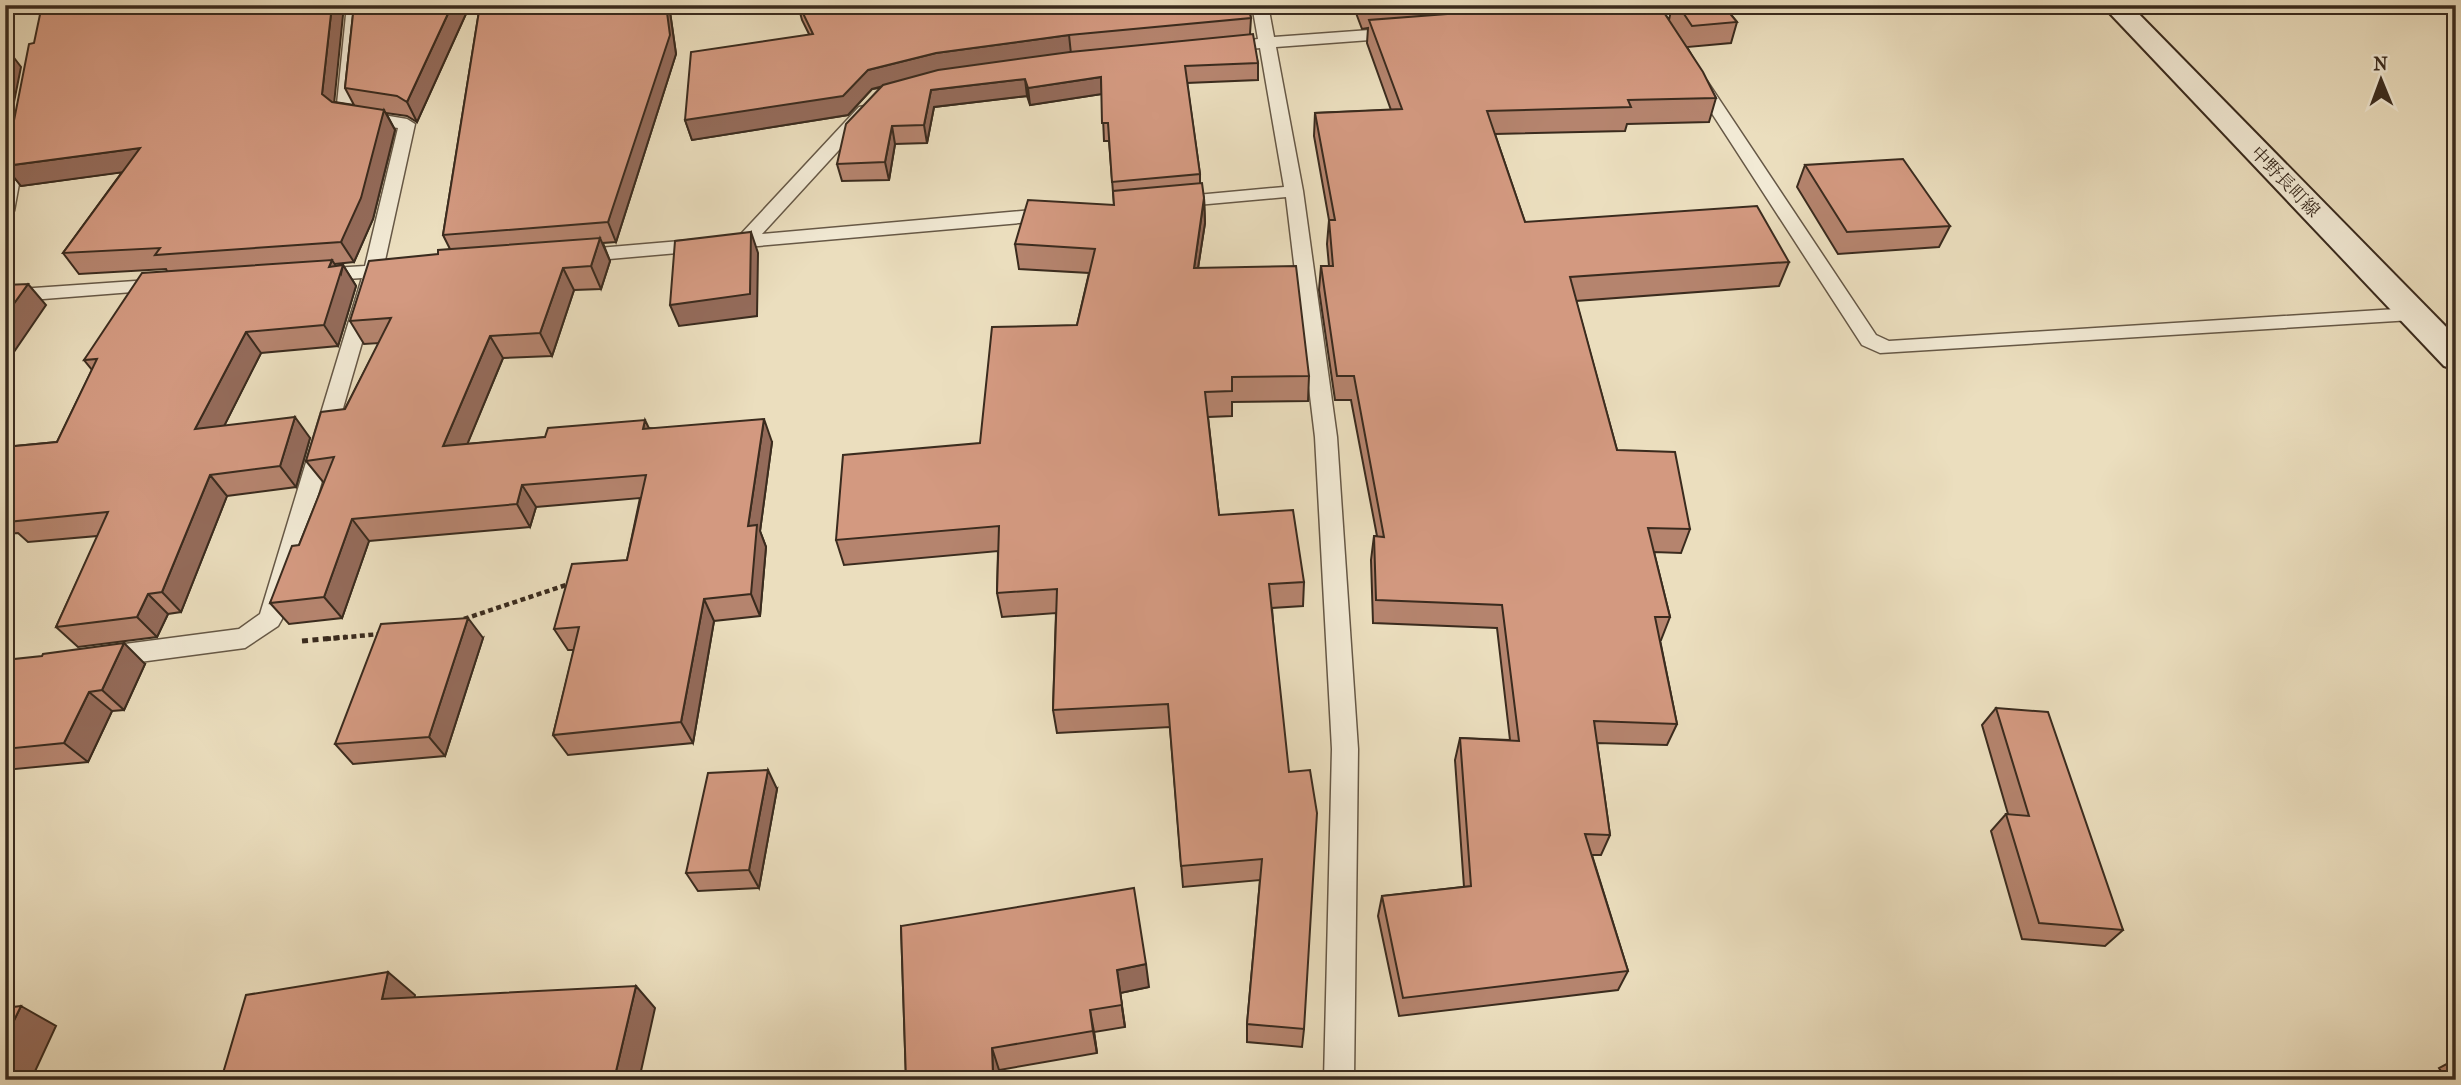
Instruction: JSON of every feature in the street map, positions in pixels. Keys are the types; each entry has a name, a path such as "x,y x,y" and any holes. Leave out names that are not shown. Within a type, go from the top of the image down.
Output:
{"main road":[{"name":"中野長町線","path":"2115,5 2456,358"}],"lane":[{"path":"85,659 245,638 270,619 373,272 407,124 344,114 355,5"},
{"path":"1260,5 1294,191 1326,437 1345,749 1339,1080"},
{"path":"1613,18 1734,5"},
{"path":"1237,45 1418,32"},
{"path":"1686,61 1870,340 1886,348 2412,314"},
{"path":"744,242 879,96"},
{"path":"5,211 20,129"},
{"path":"1157,204 1294,191"},
{"path":"552,258 1074,212"},
{"path":"291,277 414,269"},
{"path":"5,296 182,284"}],"path":[{"path":"453,623 543,595 579,579"},
{"path":"256,630 278,643 386,634"}],"building":[{"path":"42,5 332,5 322,94 332,102 384,110 361,198 341,242 155,255 160,248 63,253 140,148 5,166 29,44 34,43"},
{"path":"354,5 452,5 407,102 397,96 345,88"},
{"path":"480,5 666,5 670,35 608,222 443,235"},
{"path":"799,5 1248,5 1251,18 1069,35 936,53 868,70 843,96 685,120 691,52 813,34"},
{"path":"1361,5 1441,5 1363,11"},
{"path":"1565,5 1659,5 1703,72 1716,98 1628,100 1631,107 1487,111 1525,222 1757,206 1789,262 1570,277 1617,450 1675,452 1690,529 1648,528 1670,617 1655,617 1677,724 1594,721 1610,835 1585,834 1628,971 1403,998 1382,896 1471,886 1460,738 1519,741 1502,605 1376,600 1374,536 1384,537 1354,376 1337,376 1321,266 1333,266 1329,220 1335,220 1315,113 1402,109 1369,20"},
{"path":"1678,5 1723,5 1737,22 1692,26"},
{"path":"1253,34 1258,63 1185,66 1200,174 1112,182 1108,123 1102,123 1101,77 1028,88 1025,79 931,90 924,125 892,126 885,162 837,164 846,124 883,85 938,70 1070,52"},
{"path":"1903,159 1950,226 1847,232 1805,165"},
{"path":"1202,183 1204,198 1194,268 1296,266 1309,376 1232,377 1232,391 1205,392 1219,515 1293,510 1304,582 1269,584 1289,772 1310,770 1317,813 1304,1029 1247,1024 1262,859 1181,866 1168,704 1053,710 1057,589 997,593 999,526 836,540 843,455 980,443 992,327 1077,325 1095,249 1015,244 1028,200 1114,205 1113,191"},
{"path":"751,232 750,294 670,305 675,241"},
{"path":"600,238 591,266 563,268 540,333 490,336 443,446 545,437 548,428 645,420 643,429 764,419 748,526 757,525 751,594 704,599 681,722 553,735 579,627 554,629 572,564 627,560 646,475 522,485 517,504 352,519 324,597 270,603 292,546 299,545 334,457 306,461 321,412 345,409 391,318 350,321 369,261 438,254 438,250"},
{"path":"332,260 329,267 343,265 324,325 246,332 195,429 295,417 280,466 210,475 162,592 148,594 137,617 56,627 108,512 7,522 13,511 5,512 5,447 57,442 97,359 84,360 142,273"},
{"path":"28,284 5,316 5,285"},
{"path":"468,618 429,737 335,744 381,624"},
{"path":"124,643 102,690 89,692 64,743 5,749 5,660"},
{"path":"1996,708 2048,712 2123,930 2039,923 2006,814 2029,816"},
{"path":"768,770 749,870 686,873 708,773"},
{"path":"1134,888 1146,964 1117,970 1122,1005 1090,1010 1093,1031 992,1048 993,1075 966,1080 906,1080 901,926"},
{"path":"388,972 382,999 636,986 614,1080 221,1080 246,995"},
{"path":"21,1006 5,1039 5,1008"}]}
